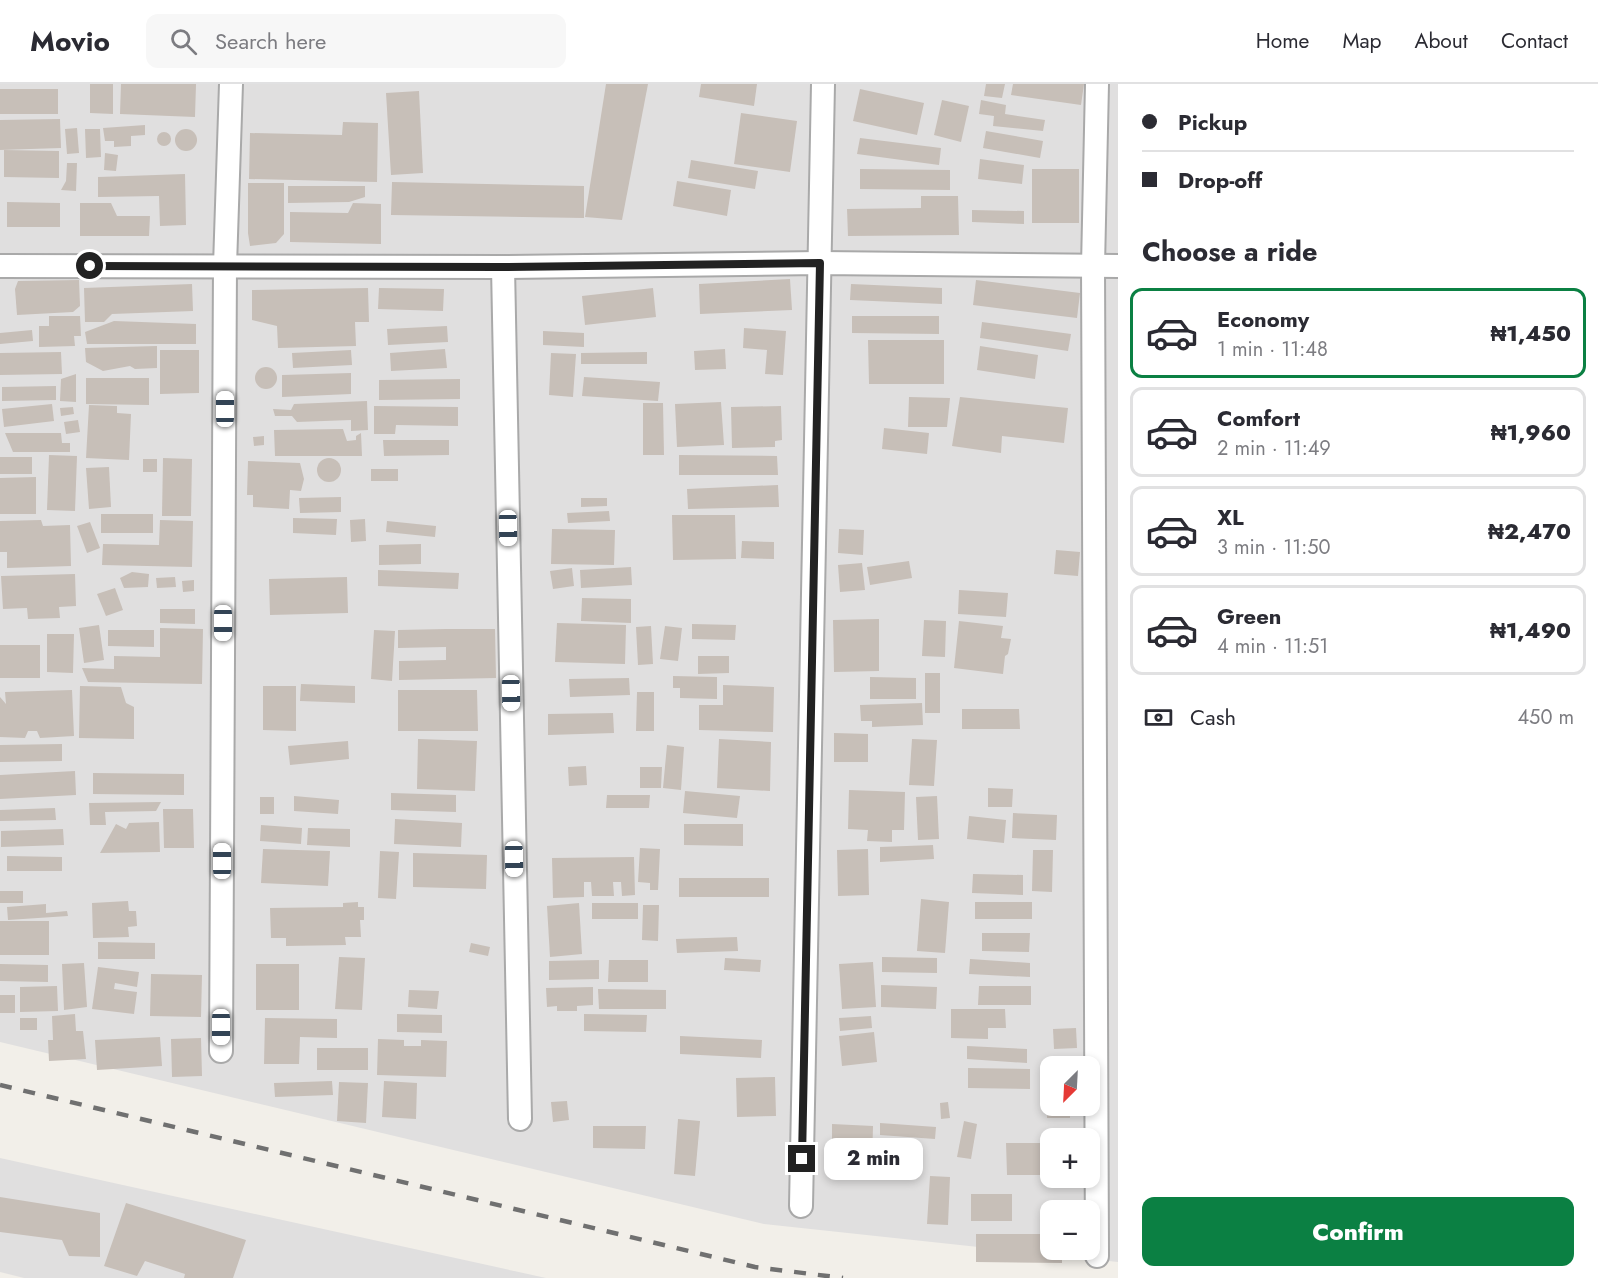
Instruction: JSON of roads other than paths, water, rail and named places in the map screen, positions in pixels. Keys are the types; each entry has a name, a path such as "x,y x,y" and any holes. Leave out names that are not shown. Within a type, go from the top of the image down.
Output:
{"street":[{"path":"221,1051 225,266 231,84"},
{"path":"801,1206 823,84"},
{"path":"1097,84 1093,266 1097,1200"},
{"path":"0,266 503,267 820,263 1118,266"},
{"path":"503,267 520,1119"}],"railway":[{"path":"0,1085 755,1267 843,1278"}]}
